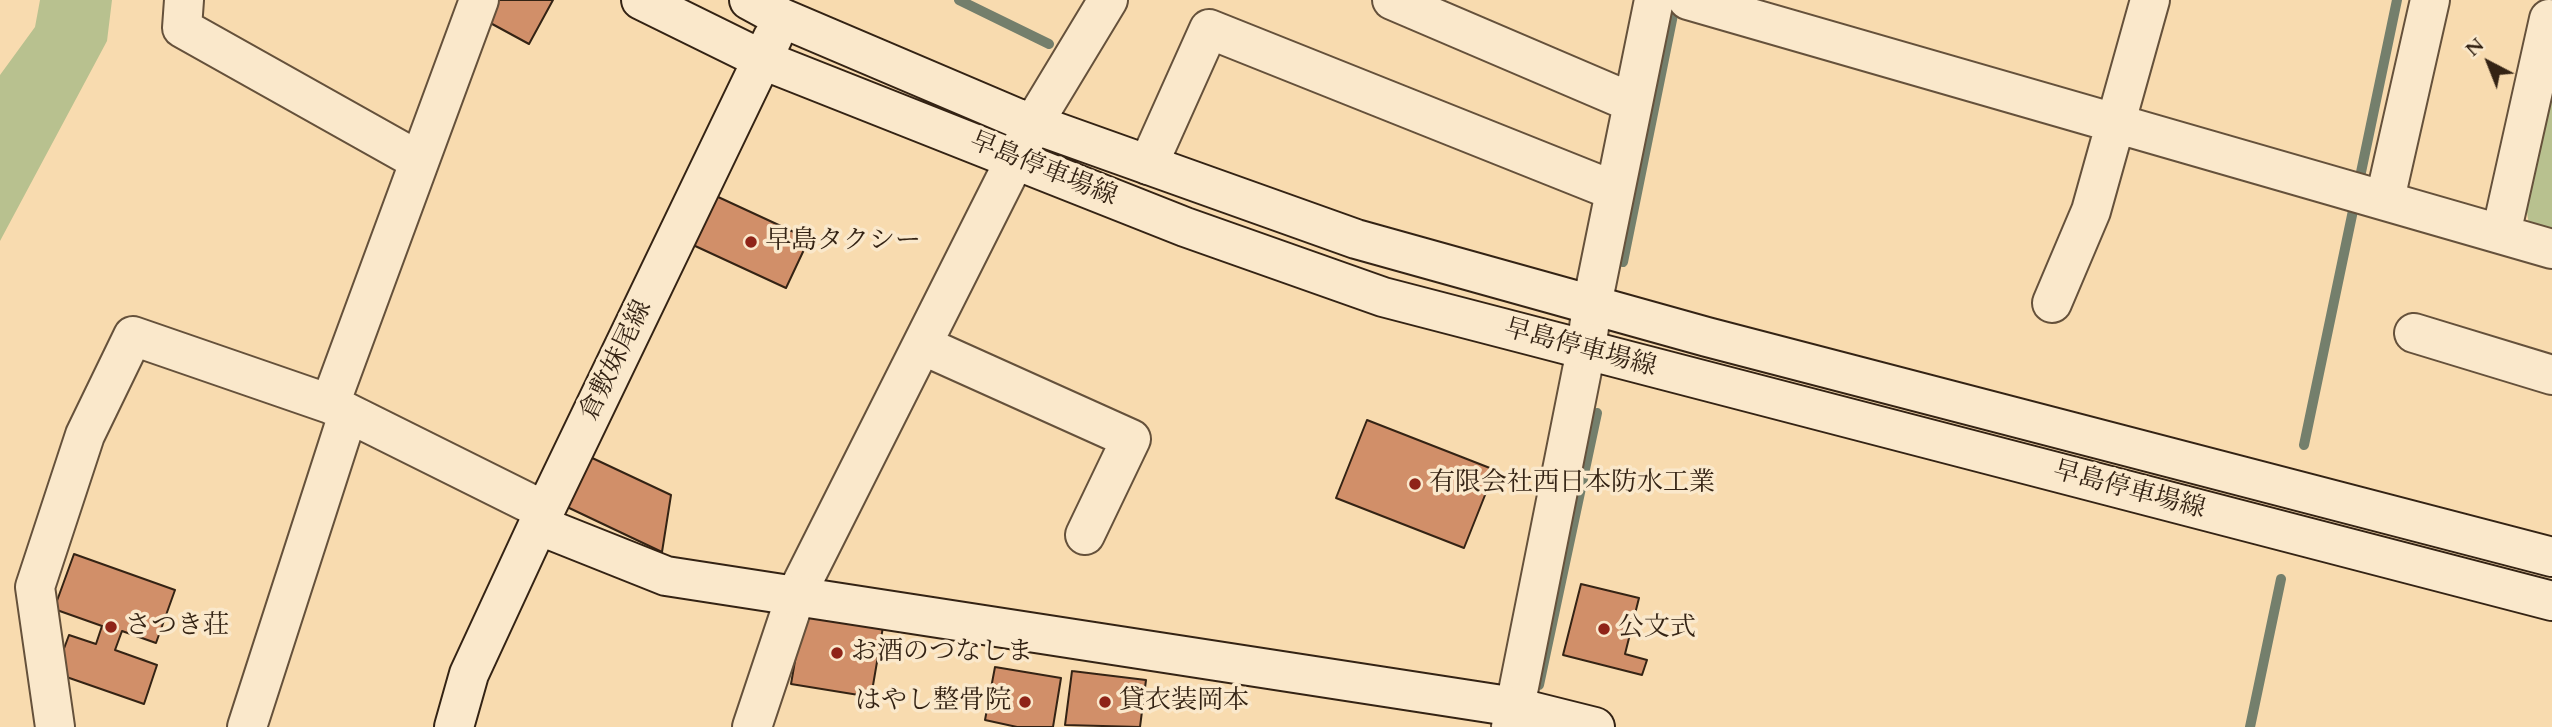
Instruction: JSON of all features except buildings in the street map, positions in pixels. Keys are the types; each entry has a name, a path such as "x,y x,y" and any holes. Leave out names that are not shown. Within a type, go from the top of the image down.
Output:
{"street":[{"path":"184,0 182,28 419,161"},
{"path":"247,727 339,409 419,161 479,0"},
{"name":"早島停車場線","path":"641,0 763,60 1185,227 1383,297 2552,601"},
{"name":"早島停車場線","path":"749,0 787,9 1033,124 1356,239 1592,305 2552,557"},
{"path":"752,727 796,595 1033,124 1108,0"},
{"path":"1392,0 1633,103"},
{"path":"1513,717 1633,103 1677,0 2115,122 2552,249"},
{"path":"2052,303 2091,211 2150,0"},
{"path":"2367,194 2430,0"},
{"name":"倉敷妹尾線","path":"454,727 469,674 541,518 787,9"},
{"path":"2501,234 2549,19"},
{"path":"1148,165 1209,29 1615,191"},
{"path":"2414,333 2552,374"},
{"path":"55,727 35,587 85,435 132,336 339,409 541,518 666,576 796,595 1513,717 1595,727"},
{"path":"922,345 1131,439 1085,535"}],"green space":[{"path":"40,0 112,0 107,41 0,241 0,75 35,27"},
{"path":"2552,89 2552,236 2530,231 2526,206"}],"waterway":[{"path":"959,0 1049,44"},
{"path":"1623,262 1676,0"},
{"path":"2304,445 2397,0"},
{"path":"1539,685 1597,413"},
{"path":"2250,727 2281,579"}],"place":[{"name":"早島タクシー","path":"751,242"},
{"name":"有限会社西日本防水工業","path":"1415,484"},
{"name":"さつき荘","path":"111,627"},
{"name":"公文式","path":"1604,629"},
{"name":"お酒のつなしま","path":"837,653"},
{"name":"はやし整骨院","path":"1025,702"},
{"name":"貸衣装岡本","path":"1105,702"}]}
